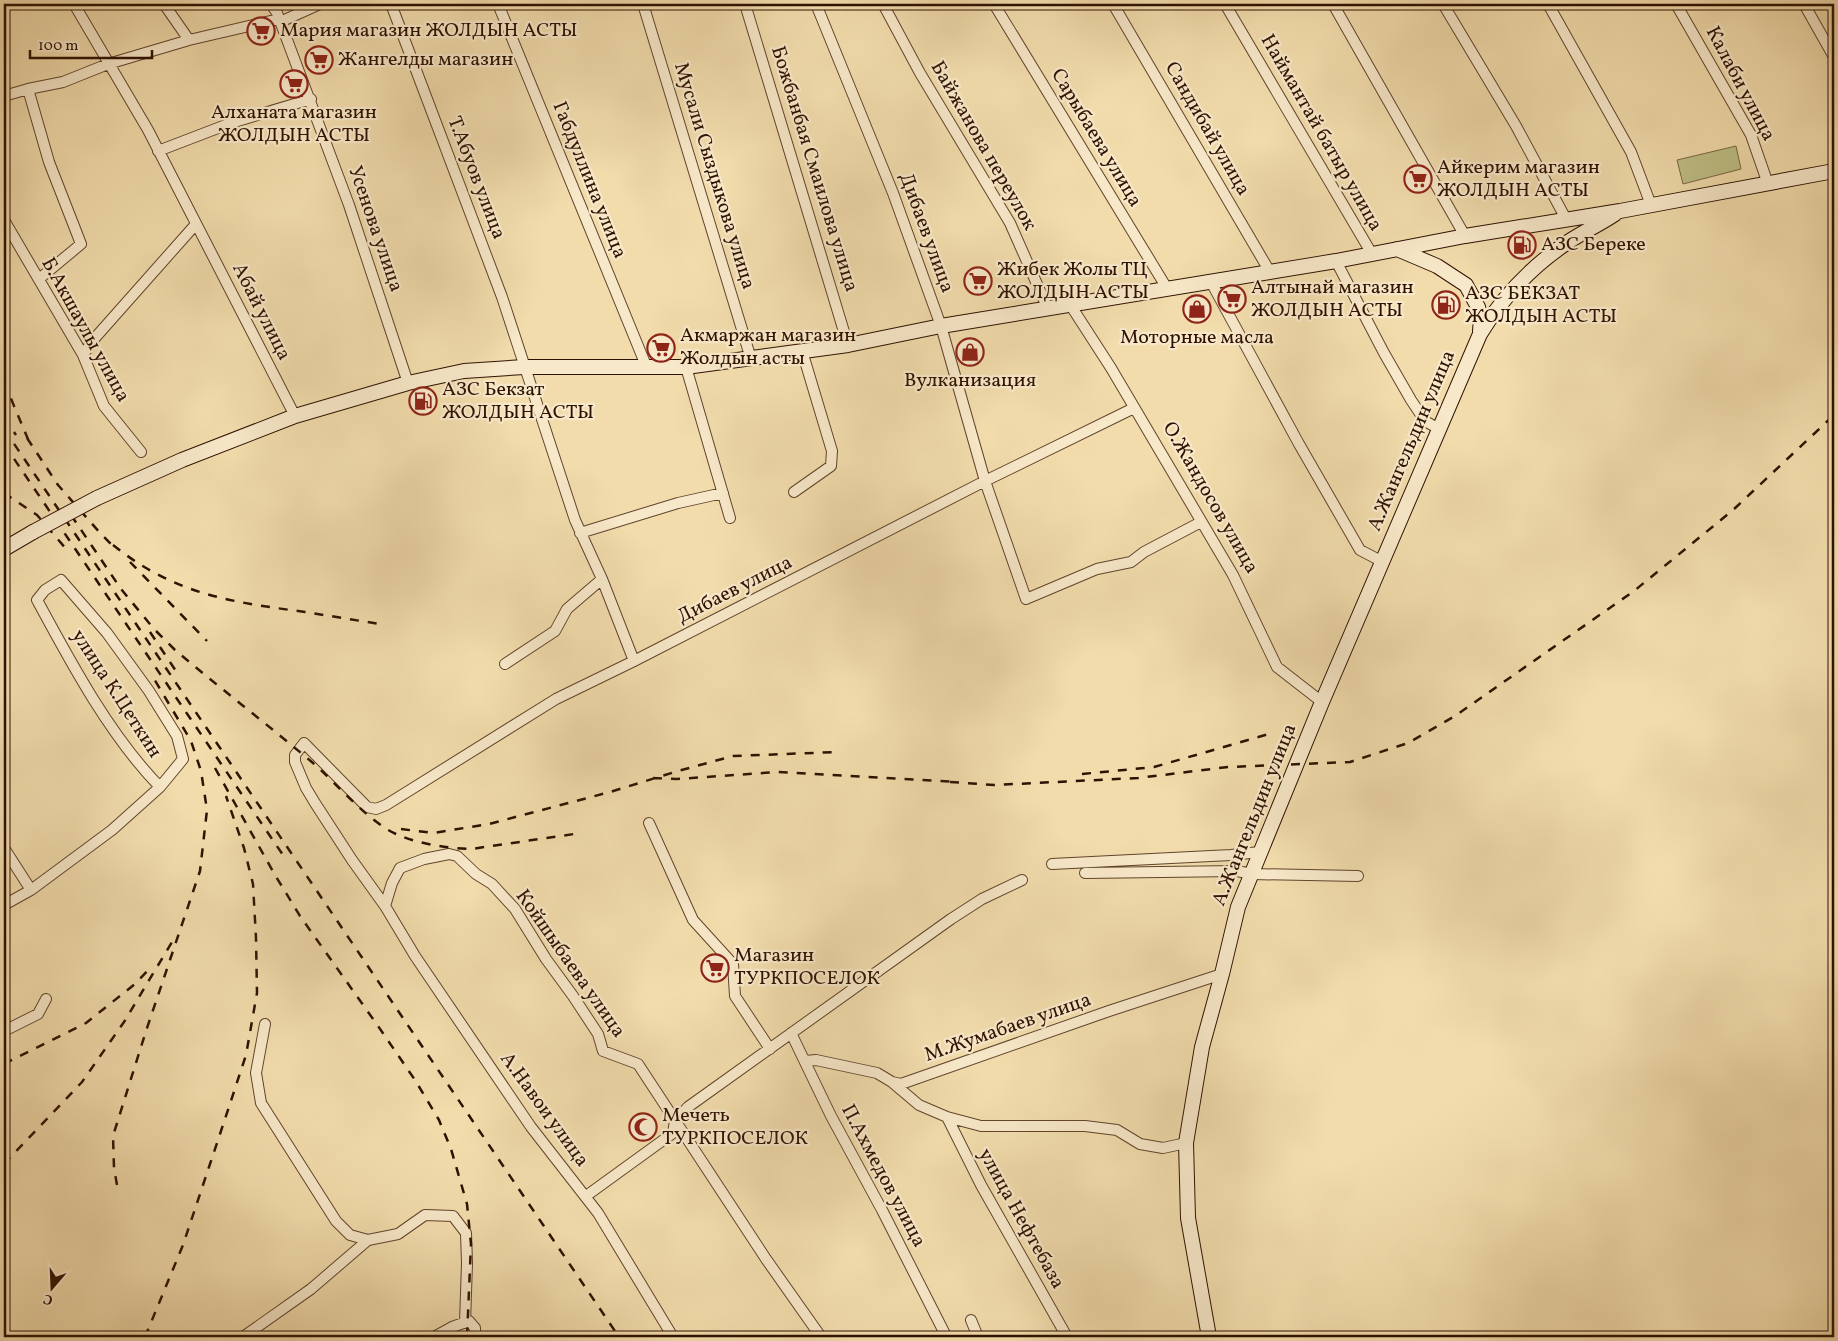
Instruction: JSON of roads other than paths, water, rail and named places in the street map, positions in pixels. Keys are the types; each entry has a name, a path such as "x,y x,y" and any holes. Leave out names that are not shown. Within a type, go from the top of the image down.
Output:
{"main road":[{"path":"4,549 97,498 182,460 295,416 408,383 464,372 524,367 686,367 848,345 941,326 1168,290 1336,261 1465,236 1620,211 1834,170"},
{"name":"А.Жангельдин улица","path":"1209,1337 1188,1218 1186,1143 1202,1046 1238,907 1322,702 1480,334 1492,313 1535,268 1567,243 1620,211"},
{"path":"1397,249 1437,266 1466,285 1478,307 1481,318 1480,334"}],"street":[{"name":"Абай улица","path":"74,4 158,150 295,416"},
{"path":"164,4 189,40"},
{"name":"Усенова улица","path":"271,4 310,99 349,205 408,383"},
{"path":"4,96 28,88 63,82 108,64 189,40 279,20 320,4"},
{"name":"Т.Абуов улица","path":"391,4 502,297 524,367"},
{"name":"Габдуллина улица","path":"498,4 647,368"},
{"name":"Мусали Сыздыкова улица","path":"642,4 751,359"},
{"name":"Божбанбая Смаилова улица","path":"745,4 848,345"},
{"name":"Дибаев улица","path":"816,4 893,193 941,326 985,482 1026,599 1097,569 1132,562 1144,552 1201,522"},
{"name":"Байжанова переулок","path":"883,4 920,73 1010,223 1048,309"},
{"name":"Сарыбаева улица","path":"994,4 1168,290"},
{"name":"Сандибай улица","path":"1114,4 1270,272"},
{"name":"Наймантай батыр улица","path":"1225,4 1372,254"},
{"path":"1333,4 1465,236"},
{"path":"1444,4 1516,126 1566,219"},
{"path":"1548,4 1631,152 1651,205"},
{"name":"Калаби улица","path":"1676,4 1751,135 1768,184"},
{"path":"1804,4 1834,57"},
{"path":"28,88 49,162 81,244 39,279"},
{"path":"158,150 231,123 310,99"},
{"name":"Б.Акшаулы улица","path":"4,220 83,355 104,406 141,452"},
{"path":"83,355 94,339 196,224"},
{"path":"1336,261 1411,400 1425,421 1440,429"},
{"path":"1211,282 1299,444 1360,550 1383,562"},
{"name":"О.Жандосов улица","path":"1071,306 1233,575 1277,667 1322,702"},
{"path":"794,492 831,466 832,451 802,351"},
{"path":"524,367 580,533 602,579 634,661"},
{"path":"686,367 730,518"},
{"name":"Дибаев улица","path":"390,802 556,699 1134,408"},
{"path":"580,533 678,503 723,493"},
{"path":"505,664 555,631 567,609 602,579"},
{"name":"улица К.Цеткин","path":"61,580 107,633 149,691 177,736 184,759 160,788 116,733 67,655 37,600 45,590 61,580"},
{"name":"А.Навои улица","path":"390,802 376,809 367,807 304,743 296,755 295,762 298,772 315,803 385,906 415,956 531,1127 598,1213 673,1337"},
{"path":"4,905 31,890 112,830 160,788"},
{"path":"649,823 693,920 733,964 735,996 770,1049"},
{"path":"4,848 31,890"},
{"path":"1052,864 1260,852"},
{"name":"Койшыбаева улица","path":"385,906 392,883 400,868 440,855 456,856 476,874 492,884 515,910 546,959 573,996 598,1034 604,1051 638,1064 766,1259 821,1337"},
{"path":"1085,873 1237,871 1252,874 1358,876"},
{"path":"586,1196 673,1133 675,1121 688,1108 791,1033 951,919 982,899 1022,880"},
{"name":"М.Жумабаев улица","path":"892,1082 901,1084 1109,1011 1222,974"},
{"path":"4,1031 38,1014 46,999"},
{"path":"265,1024 256,1073 262,1103 297,1162 336,1221 350,1235 368,1240 398,1234 425,1215 453,1216 466,1234 465,1323"},
{"name":"П.Ахмедов улица","path":"791,1033 830,1116 882,1210 945,1334"},
{"path":"805,1061 816,1060 877,1073 892,1082 919,1105 947,1117 981,1126 1085,1126 1117,1130 1140,1144 1164,1148 1186,1143"},
{"name":"улица Нефтебаза","path":"947,1117 981,1185 1067,1337"},
{"path":"243,1337 310,1289 368,1240"},
{"path":"971,1320 978,1337"},
{"path":"434,1337 468,1321 475,1332"}],"railway":[{"path":"4,382 30,444"},
{"path":"950,782 994,785 1138,778 1228,767 1350,762 1408,743 1455,716 1634,591 1733,510 1834,415"},
{"path":"4,417 16,435"},
{"path":"4,429 619,1337"},
{"path":"27,438 58,485 117,550"},
{"path":"4,444 285,858"},
{"path":"4,493 37,515 67,550"},
{"path":"71,515 121,589 154,629 175,650 313,763 364,812 386,828 396,834 423,843 471,849 574,834"},
{"path":"113,545 145,568 192,590 229,600 380,624"},
{"path":"130,562 207,641"},
{"path":"150,632 176,671"},
{"path":"117,1185 114,1168 113,1136 200,871 207,810 201,771 191,741 153,677"},
{"path":"1082,774 1154,767 1269,734"},
{"path":"401,829 433,833 489,824 610,792 733,756 837,752"},
{"path":"215,768 300,916 415,1080 439,1120 451,1149 467,1204 471,1244 467,1337"},
{"path":"653,778 677,779 777,772 957,782"},
{"path":"145,1337 183,1245 246,1055 257,993 253,884 244,848 226,796"},
{"path":"4,1164 82,1082 124,1022 172,942"},
{"path":"4,1064 86,1023 135,984 152,966"}],"place":[{"name":"Мария магазин ЖОЛДЫН АСТЫ","path":"261,31"},
{"name":"Жангелды магазин","path":"319,60"},
{"name":"Алханата магазин ЖОЛДЫН АСТЫ","path":"294,84"},
{"name":"Айкерим магазин ЖОЛДЫН АСТЫ","path":"1418,179"},
{"name":"АЗС Береке","path":"1522,245"},
{"name":"Жибек Жолы ТЦ ЖОЛДЫН АСТЫ","path":"978,281"},
{"name":"Алтынай магазин ЖОЛДЫН АСТЫ","path":"1232,299"},
{"name":"АЗС БЕКЗАТ ЖОЛДЫН АСТЫ","path":"1446,305"},
{"name":"Моторные масла","path":"1197,309"},
{"name":"Акмаржан магазин Жолдын асты","path":"661,348"},
{"name":"Вулканизация","path":"970,352"},
{"name":"АЗС Бекзат ЖОЛДЫН АСТЫ","path":"423,401"},
{"name":"Магазин ТУРКПОСЕЛОК","path":"715,968"},
{"name":"Мечеть ТУРКПОСЕЛОК","path":"643,1127"}]}
